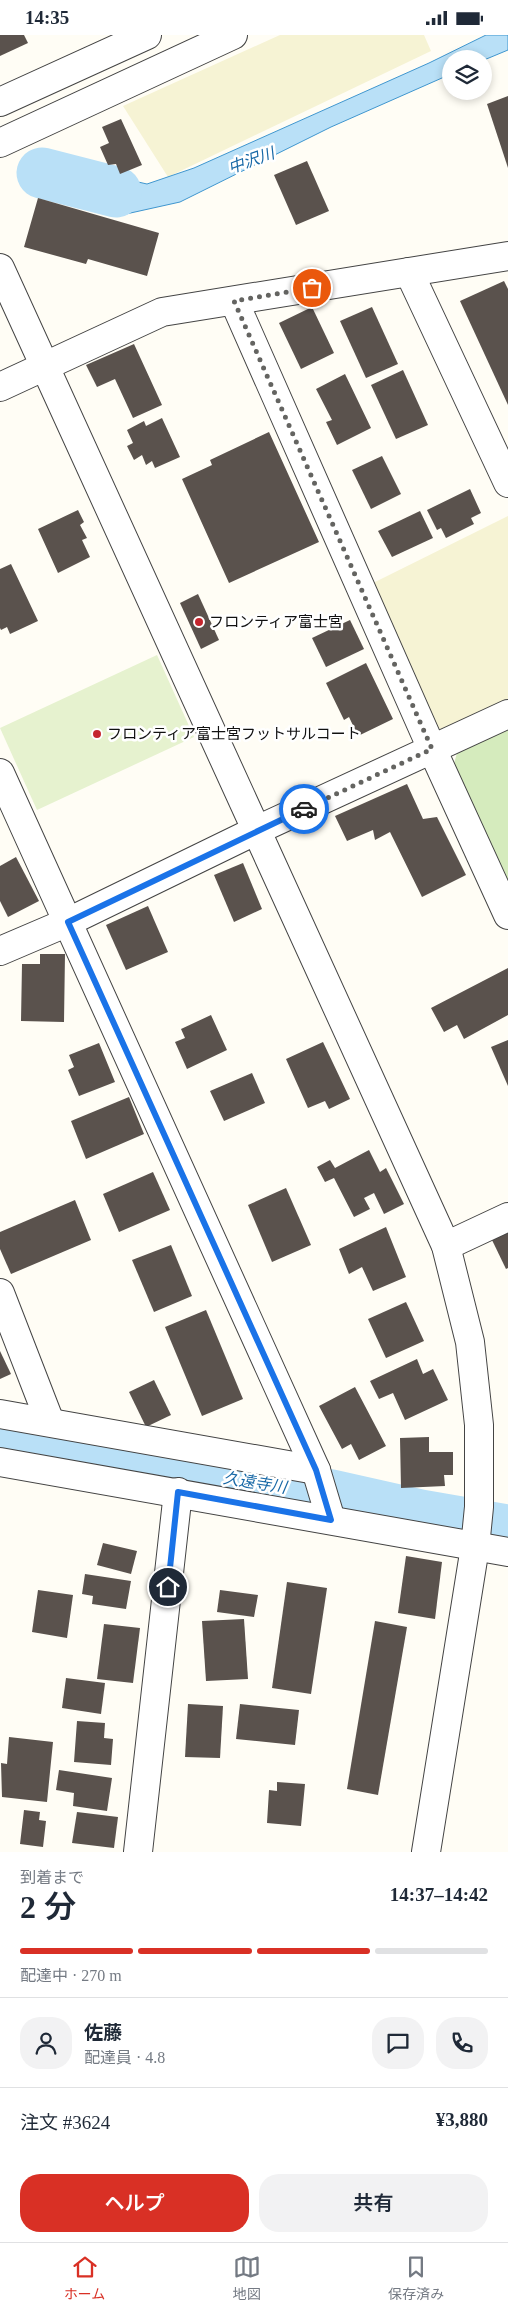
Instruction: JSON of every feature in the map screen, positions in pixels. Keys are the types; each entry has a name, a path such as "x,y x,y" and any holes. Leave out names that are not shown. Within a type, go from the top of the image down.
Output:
{"street":[{"path":"0,101 147,35"},
{"path":"0,143 233,35"},
{"path":"0,387 162,311 508,256"},
{"path":"0,268 255,831 446,1246 470,1342 479,1425 480,1507 426,1852"},
{"path":"409,272 508,483"},
{"path":"234,301 432,749 508,915"},
{"path":"0,951 68,922 255,831 508,714"},
{"path":"0,773 316,1474 328,1513"},
{"path":"446,1246 508,1217"},
{"path":"0,1293 50,1422"},
{"path":"0,1414 316,1474"},
{"path":"1,1468 328,1513 475,1543 508,1553"},
{"path":"138,1852 178,1492"}],"shaded area":[{"path":"280,35 424,35 431,51 168,177 123,106"},
{"path":"508,516 508,703 445,731 432,725 371,584"}],"green space":[{"name":"フロンティア富士宮フットサルコート","path":"157,655 194,737 37,810 0,728"},
{"path":"508,729 508,888 453,767 457,753"}],"water":[{"path":"486,35 508,35 508,50 492,57 492,50 455,50"},
{"path":"442,57 442,78 331,127 180,202 126,214 38,191 54,163 147,184 194,168"}],"building":[{"path":"0,35 24,35 28,43 0,56"},
{"path":"508,96 508,168 487,104"},
{"path":"121,119 142,165 120,174 116,164 108,165 100,147 109,143 102,127"},
{"path":"307,161 329,211 296,225 274,175"},
{"path":"38,198 159,233 147,276 88,259 86,264 24,247"},
{"path":"504,281 508,289 508,405 460,301"},
{"path":"312,307 334,353 301,369 279,323"},
{"path":"372,307 398,364 366,378 340,321"},
{"path":"134,344 162,405 133,418 115,379 97,387 86,365"},
{"path":"403,370 428,425 396,439 371,385"},
{"path":"345,374 371,428 337,445 326,422 332,420 316,389"},
{"path":"162,418 180,457 155,468 152,461 146,465 142,455 134,460 127,446 133,443 127,430 144,421 146,426"},
{"path":"269,432 319,542 229,583 182,479 212,465 210,460"},
{"path":"382,456 401,494 371,509 352,470"},
{"path":"470,489 481,513 471,518 474,524 446,538 441,528 437,530 427,510"},
{"path":"78,510 84,522 80,525 87,538 82,540 90,557 58,573 38,529"},
{"path":"420,511 433,538 392,557 378,531"},
{"path":"11,564 38,621 10,634 7,627 1,630 0,628 0,569"},
{"name":"フロンティア富士宮","path":"198,594 219,640 201,649 180,603"},
{"path":"350,620 364,649 326,667 312,638"},
{"path":"366,663 393,719 358,736 349,717 344,720 326,683"},
{"path":"407,784 423,819 437,817 466,875 422,897 390,832 375,840 373,830 347,841 335,816"},
{"path":"16,857 39,901 8,917 0,901 0,866"},
{"path":"243,863 262,909 234,922 214,875"},
{"path":"148,906 168,952 126,970 106,925"},
{"path":"40,954 65,954 64,1022 21,1021 22,964 40,964"},
{"path":"508,968 508,1015 464,1039 457,1025 444,1032 431,1008"},
{"path":"211,1015 227,1050 187,1069 175,1042 185,1038 181,1029"},
{"path":"508,1040 508,1086 491,1047"},
{"path":"323,1042 350,1099 329,1109 325,1101 308,1108 286,1059"},
{"path":"99,1043 115,1082 79,1096 68,1070 74,1067 69,1055"},
{"path":"252,1073 265,1103 224,1121 210,1091"},
{"path":"129,1097 144,1134 86,1159 71,1121"},
{"path":"369,1150 380,1172 386,1168 404,1204 384,1214 374,1193 364,1198 370,1209 354,1217 334,1178 325,1182 317,1167 330,1160 335,1168"},
{"path":"153,1172 170,1210 119,1232 103,1194"},
{"path":"286,1188 311,1245 272,1262 248,1205"},
{"path":"75,1200 91,1240 11,1274 0,1249 0,1232"},
{"path":"386,1227 406,1277 373,1291 362,1267 349,1274 339,1249"},
{"path":"508,1232 508,1268 506,1269 492,1240"},
{"path":"171,1245 192,1296 154,1312 132,1260"},
{"path":"406,1302 424,1341 386,1358 368,1319"},
{"path":"206,1310 243,1399 202,1416 165,1327"},
{"path":"0,1351 11,1374 0,1379"},
{"path":"417,1359 423,1374 433,1369 448,1400 405,1420 393,1393 379,1399 370,1381"},
{"path":"154,1380 171,1415 146,1427 129,1392"},
{"path":"355,1387 386,1446 359,1460 351,1444 342,1449 319,1406"},
{"path":"429,1437 429,1452 453,1452 453,1475 444,1475 445,1486 401,1488 400,1438"},
{"path":"103,1543 137,1551 131,1574 97,1565"},
{"path":"406,1556 442,1562 435,1619 398,1613"},
{"path":"85,1574 131,1581 126,1609 92,1604 93,1596 82,1594"},
{"path":"287,1582 327,1588 311,1694 272,1688"},
{"path":"38,1590 73,1595 67,1638 32,1632"},
{"path":"220,1590 258,1595 254,1617 217,1612"},
{"path":"244,1619 248,1679 206,1681 202,1621"},
{"path":"375,1621 407,1627 378,1795 347,1789"},
{"path":"104,1624 140,1628 133,1683 97,1679"},
{"path":"66,1678 105,1683 101,1714 62,1708"},
{"path":"188,1704 223,1706 220,1758 185,1757"},
{"path":"240,1704 299,1710 295,1745 236,1739"},
{"path":"77,1721 105,1723 104,1738 113,1739 111,1765 74,1762"},
{"path":"9,1737 53,1742 47,1802 2,1797 1,1763 7,1764"},
{"path":"59,1770 112,1778 107,1811 73,1806 74,1793 56,1790"},
{"path":"277,1782 305,1784 301,1826 267,1823 269,1790 277,1791"},
{"path":"24,1810 40,1812 39,1820 46,1821 43,1847 20,1844"},
{"path":"77,1812 118,1817 114,1848 72,1843"}],"waterway":[{"name":"中沢川","path":"42,173 116,192"},
{"name":"久遠寺川","path":"0,1439 331,1495 420,1515 508,1530"}],"way so far":[{"path":"304,809 432,749 234,301 312,288"}],"place":[{"name":"フロンティア富士宮","path":"199,622"},
{"name":"フロンティア富士宮フットサルコート","path":"97,734"}],"route":[{"path":"168,1587 178,1492 331,1520 316,1470 68,922 304,809"}]}
